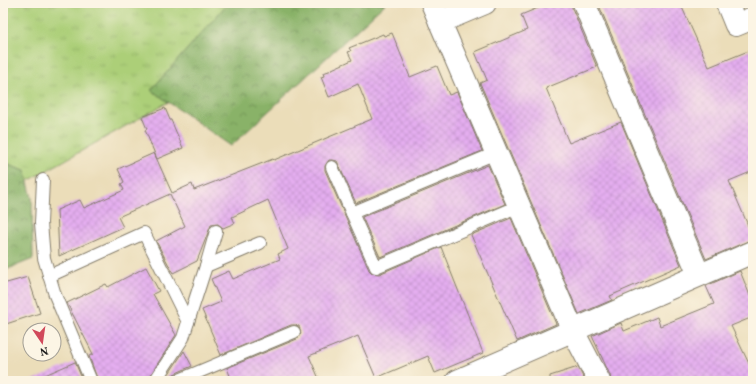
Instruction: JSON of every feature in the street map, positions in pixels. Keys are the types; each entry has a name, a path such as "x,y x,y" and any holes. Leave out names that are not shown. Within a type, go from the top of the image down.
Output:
{"street":[{"path":"485,3 436,13 573,331 599,381"},
{"path":"584,3 699,275"},
{"path":"727,3 736,25 753,18"},
{"path":"457,381 753,252"}],"lane":[{"path":"352,213 496,153"},
{"path":"332,167 376,268 519,206"},
{"path":"43,180 41,223 44,258 55,295 90,381"},
{"path":"155,381 183,338 216,231"},
{"path":"49,276 144,233 188,322"},
{"path":"206,266 260,243"},
{"path":"177,381 294,332"}],"green space":[{"path":"3,3 296,3 195,87 28,181 3,185"},
{"path":"228,3 386,3 231,146 151,90"},
{"path":"3,162 25,170 32,198 33,259 3,271"}],"building":[{"path":"550,3 572,3 572,8 597,67 546,88 569,143 621,122 681,265 610,296 612,300 579,314 480,83 487,80 475,52 527,30 521,15"},
{"path":"598,3 680,3 709,67 753,49 753,171 729,181 753,240 706,259"},
{"path":"392,33 410,77 437,66 449,95 457,92 482,151 356,203 337,161 329,160 325,166 325,170 369,270 372,273 379,274 441,247 483,353 435,373 428,356 376,378 358,336 309,356 320,381 232,381 227,368 297,339 301,333 299,326 291,325 221,355 202,310 221,302 211,279 229,271 233,279 280,259 278,254 288,249 268,200 232,217 235,223 223,228 218,224 211,225 197,261 173,273 156,241 185,226 170,194 118,217 123,227 59,256 57,210 80,200 84,208 124,190 121,184 124,182 118,169 154,153 172,193 192,184 194,190 273,159 274,160 372,119 358,84 329,97 321,77 324,76 323,73 352,60 348,52 351,51 349,48 383,34 384,36"},
{"path":"165,108 183,148 157,159 145,130 147,129 142,117"},
{"path":"488,165 505,204 380,257 362,217"},
{"path":"511,218 556,324 517,341 471,235"},
{"path":"146,267 159,291 153,294 176,335 149,377 148,381 98,381 89,356 93,354 67,303 106,284 108,287"},
{"path":"740,271 753,303 753,317 731,326 753,372 753,381 611,381 610,375 592,336 621,323 624,331 657,317 660,326 714,304 706,286"},
{"path":"28,277 40,313 3,325 3,284"},
{"path":"184,351 192,366 174,374 170,381 164,381"},
{"path":"75,362 83,381 31,381"},
{"path":"578,367 585,381 550,381 550,376"}]}
